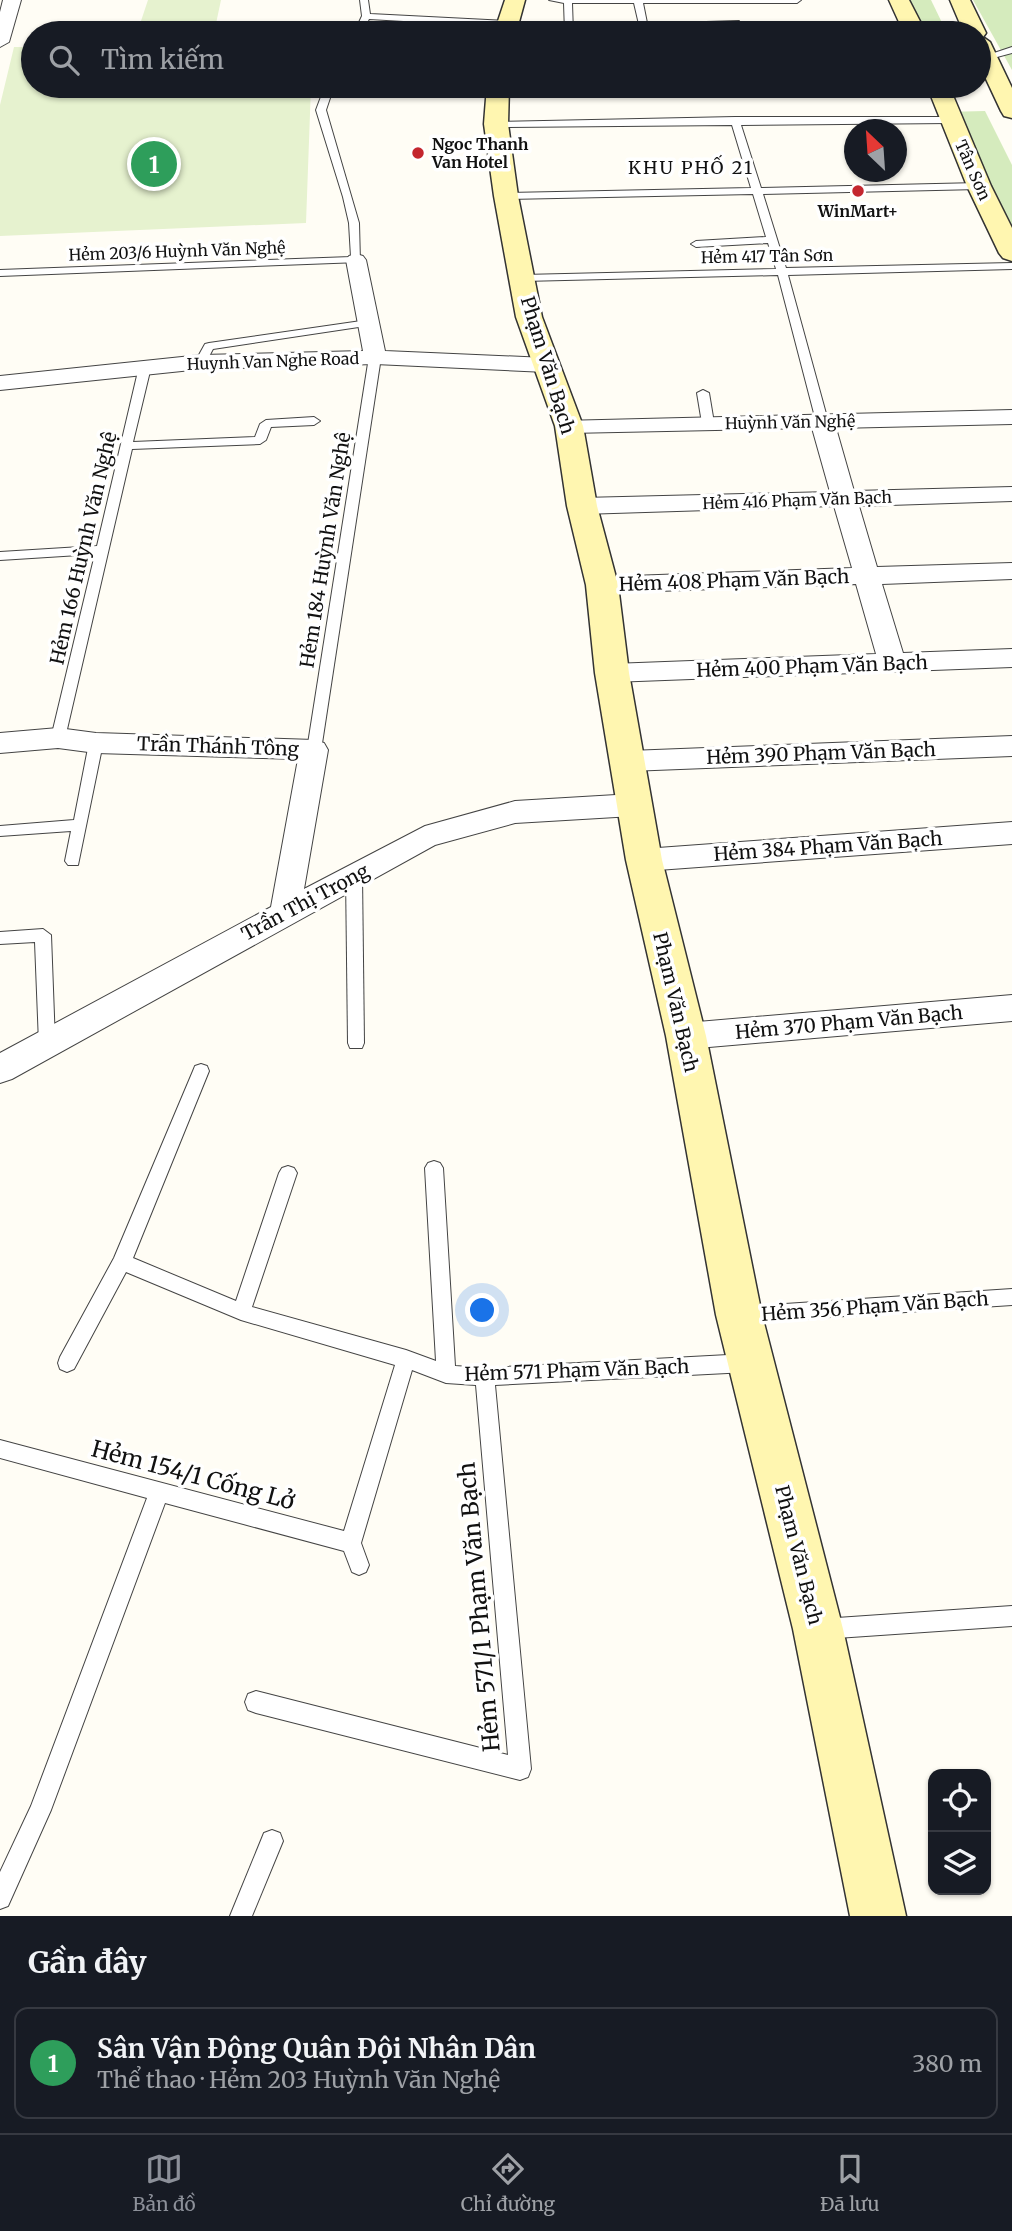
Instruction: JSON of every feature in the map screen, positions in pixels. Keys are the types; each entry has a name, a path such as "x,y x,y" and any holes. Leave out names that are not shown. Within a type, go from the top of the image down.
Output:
{"street":[{"path":"0,42 12,0"},
{"path":"508,21 515,0"},
{"path":"899,0 909,21"},
{"path":"960,0 970,21"},
{"name":"Phạm Văn Bạch","path":"497,98 496,124 506,196 529,317 569,426 582,506 602,585 612,673 644,860 686,1036 739,1315 818,1629 878,1916"},
{"name":"Tân Sơn","path":"974,98 979,186 1012,253"},
{"path":"990,98 1012,111"},
{"path":"356,260 375,357"},
{"name":"Huynh Van Nghe Road","path":"0,383 201,362 375,357 546,365"},
{"name":"Huỳnh Văn Nghệ","path":"569,426 1012,417"},
{"path":"822,421 866,576"},
{"name":"Hẻm 416 Phạm Văn Bạch","path":"582,506 1012,494"},
{"name":"Hẻm 408 Phạm Văn Bạch","path":"602,585 1012,571"},
{"name":"Hẻm 408 Phạm Văn Bạch","path":"866,576 892,663"},
{"name":"Hẻm 400 Phạm Văn Bạch","path":"612,673 1012,658"},
{"name":"Trần Thánh Tông","path":"0,743 58,738 96,743 314,750 285,912"},
{"name":"Hẻm 390 Phạm Văn Bạch","path":"629,761 1012,746"},
{"name":"Trần Thị Trọng","path":"0,1069 425,837 515,812 633,805"},
{"name":"Hẻm 384 Phạm Văn Bạch","path":"644,860 1012,833"},
{"name":"Hẻm 370 Phạm Văn Bạch","path":"686,1036 1012,1008"}],"lane":[{"path":"364,0 366,16 364,21"},
{"path":"553,0 797,0"},
{"path":"568,0 569,21"},
{"path":"638,0 642,21"},
{"path":"736,1 737,21"},
{"path":"366,16 424,21"},
{"path":"991,69 1012,50"},
{"path":"325,98 321,110 348,197 354,223 356,260"},
{"path":"496,124 735,120 889,98"},
{"path":"735,120 782,271 822,421"},
{"path":"506,196 979,186"},
{"path":"696,244 773,240"},
{"name":"Hẻm 203/6 Huỳnh Văn Nghệ","path":"0,273 356,260"},
{"name":"Hẻm 417 Tân Sơn","path":"523,278 1012,266"},
{"path":"201,362 209,346 368,323"},
{"name":"Hẻm 184 Huỳnh Văn Nghệ","path":"314,750 375,357"},
{"name":"Hẻm 166 Huỳnh Văn Nghệ","path":"58,738 145,368"},
{"path":"703,393 708,424"},
{"path":"127,446 260,440 266,424 314,421"},
{"path":"0,556 102,550"},
{"path":"73,861 96,743"},
{"path":"0,831 80,825"},
{"path":"354,875 356,1043"},
{"path":"0,938 43,935 47,1043"},
{"path":"67,1363 122,1262 201,1071"},
{"path":"434,1168 446,1374"},
{"path":"241,1311 288,1173"},
{"name":"Hẻm 571 Phạm Văn Bạch","path":"122,1262 241,1311 406,1359 446,1374 485,1377 751,1363"},
{"name":"Hẻm 356 Phạm Văn Bạch","path":"739,1315 1012,1297"},
{"path":"359,1565 351,1543 406,1359"},
{"name":"Hẻm 571/1 Phạm Văn Bạch","path":"256,1702 520,1769 485,1377"},
{"name":"Hẻm 154/1 Cống Lở","path":"0,1449 351,1543"},
{"path":"0,1898 40,1810 160,1491"},
{"path":"818,1629 1012,1616"},
{"path":"241,1916 272,1841"}],"green space":[{"path":"148,0 221,0 217,21 141,21"},
{"path":"894,0 931,0 941,21 904,21"},
{"path":"973,0 1012,0 1012,70 991,32 991,21 985,21"},
{"path":"14,47 21,47 21,98 311,98 306,223 0,236 0,105"},
{"path":"985,111 1012,165 1012,253 945,112"}],"place":[{"name":"Ngoc Thanh Van Hotel","path":"418,153"},
{"name":"Sân Vận Động Quân Đội Nhân Dân","path":"154,164"},
{"name":"WinMart+","path":"858,191"}],"district":[{"name":"KHU PHỐ 21","path":"691,168"}]}
